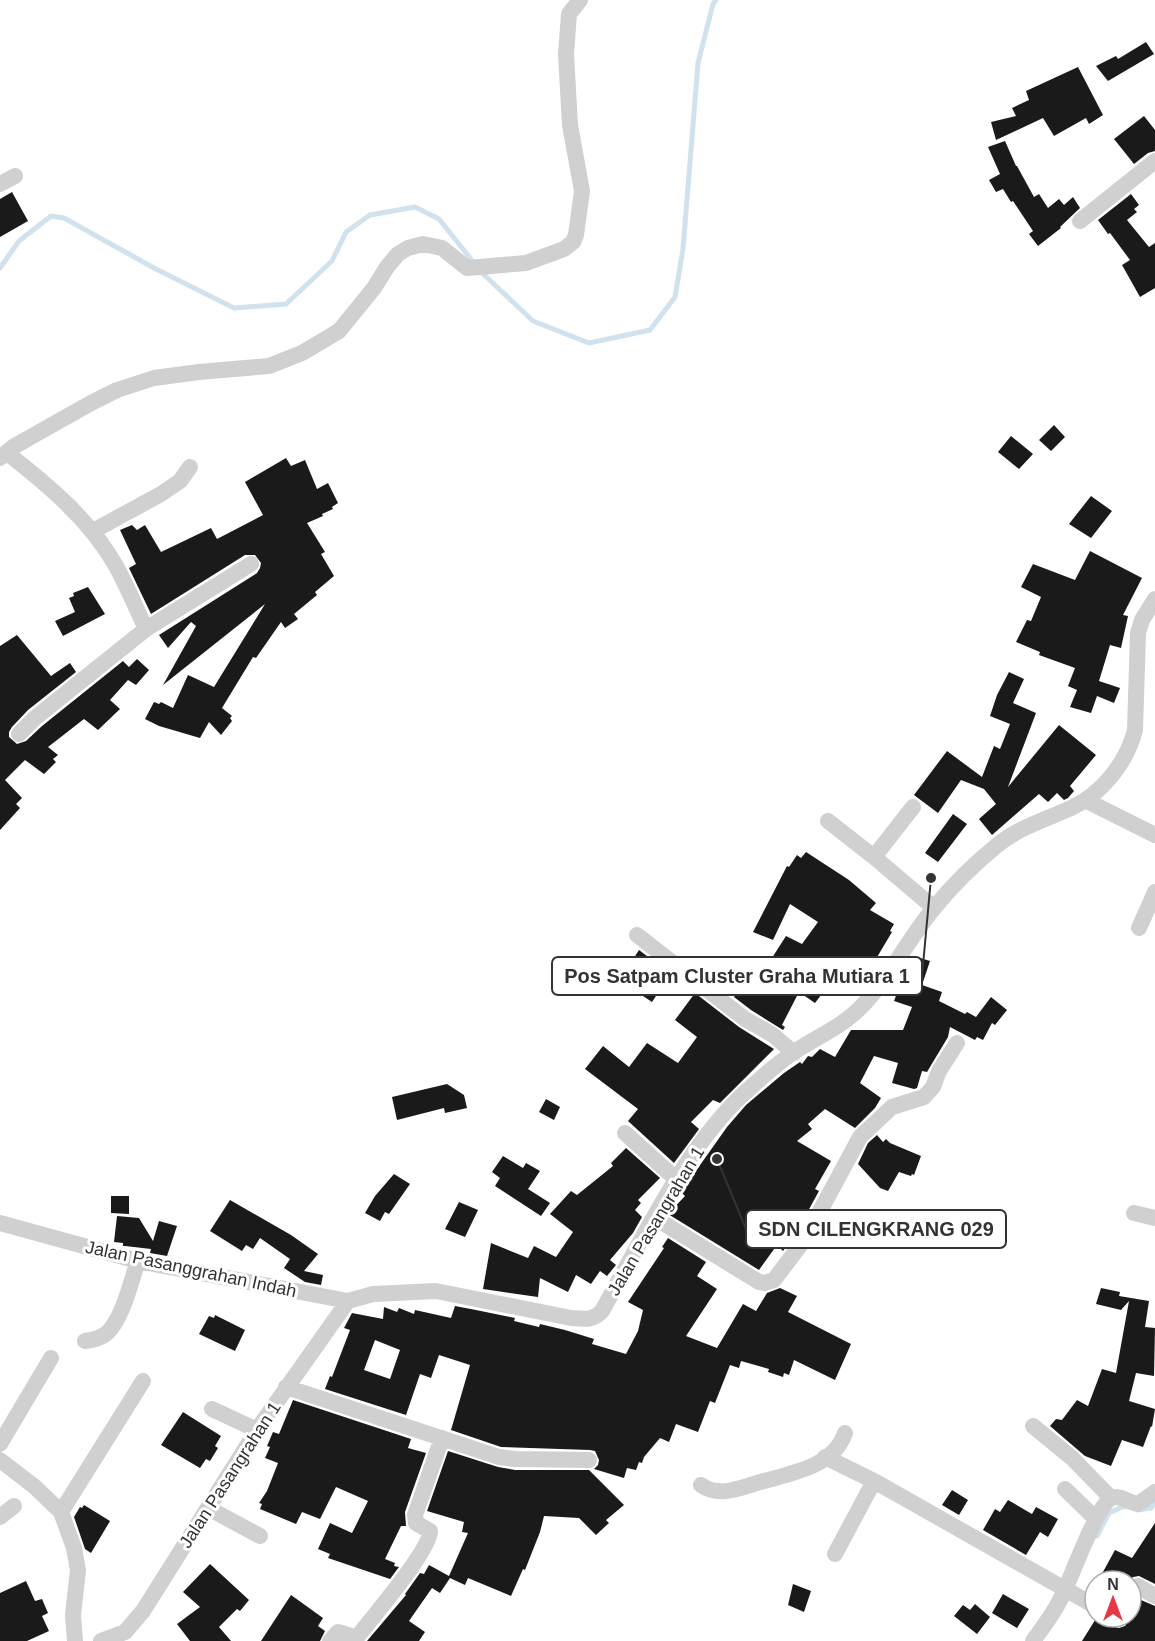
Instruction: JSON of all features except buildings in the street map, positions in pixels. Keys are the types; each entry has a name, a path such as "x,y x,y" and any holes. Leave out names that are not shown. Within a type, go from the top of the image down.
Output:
{"street":[{"path":"146,629 115,565 93,531 39,477 4,455 13,447 117,390 154,378 268,366 302,353 339,331 374,288 387,267 408,248 423,244 442,248 467,268 485,268 526,263 564,249 573,242 582,191 570,125 566,54 569,14 580,0"},
{"path":"1080,221 1155,161"},
{"path":"93,531 161,494 180,481 189,467"},
{"path":"19,734 146,629 251,564"},
{"name":"Jalan Pasangrahan 1","path":"129,1637 257,1430 348,1301 373,1294 436,1291 571,1318 593,1319 602,1311 677,1180 712,1130 738,1100 778,1064 855,1014 868,1000 934,908 996,846 1017,832 1085,800 1106,782 1124,759 1135,730 1138,633 1142,620 1155,599"},
{"path":"1085,800 1155,836"},
{"path":"874,856 913,807"},
{"path":"828,821 874,856 934,908"},
{"path":"1139,928 1155,892"},
{"path":"637,935 745,1019 773,1035 794,1053"},
{"path":"655,1218 759,1282 774,1280 805,1239 860,1137 887,1111 924,1097 933,1087 946,1059 957,1043"},
{"path":"625,1133 677,1180"},
{"path":"1134,1214 1155,1218"},
{"name":"Jalan Pasanggrahan Indah","path":"0,1223 138,1261 348,1301"},
{"path":"85,1341 96,1339 108,1332 121,1311 138,1261"},
{"path":"0,1444 51,1358"},
{"path":"61,1512 143,1381"},
{"path":"286,1387 499,1457 515,1460 589,1460"},
{"path":"212,1409 257,1430"},
{"path":"1033,1426 1072,1458 1111,1498"},
{"path":"701,1485 720,1492 793,1475 813,1466 825,1457 839,1445 845,1433"},
{"path":"330,1641 338,1632 358,1636 418,1557 430,1537 430,1531 418,1524 415,1515 442,1438"},
{"path":"825,1457 874,1481 1083,1600"},
{"path":"0,1460 35,1487 61,1512 74,1548 78,1570 73,1615 75,1641"},
{"path":"835,1554 874,1481"},
{"path":"1065,1489 1096,1520"},
{"path":"1033,1641 1060,1601 1096,1520 1111,1498 1119,1497 1138,1503 1155,1492"},
{"path":"0,1517 14,1506"},
{"path":"208,1508 260,1536"},
{"path":"101,1641 129,1637"}],"waterway":[{"path":"480,271 533,321 589,343 650,330 675,297 683,249 698,63 716,0"},
{"path":"0,268 19,241 51,216 64,218 154,268 234,308 286,304 332,261 346,232 370,215 415,207 439,219 474,263"},
{"path":"1138,1510 1151,1508 1155,1503"},
{"path":"1097,1536 1109,1513 1126,1507"}],"place":[{"name":"Pos Satpam Cluster Graha Mutiara 1","path":"931,878"},
{"name":"SDN CILENGKRANG 029","path":"717,1159"}]}
